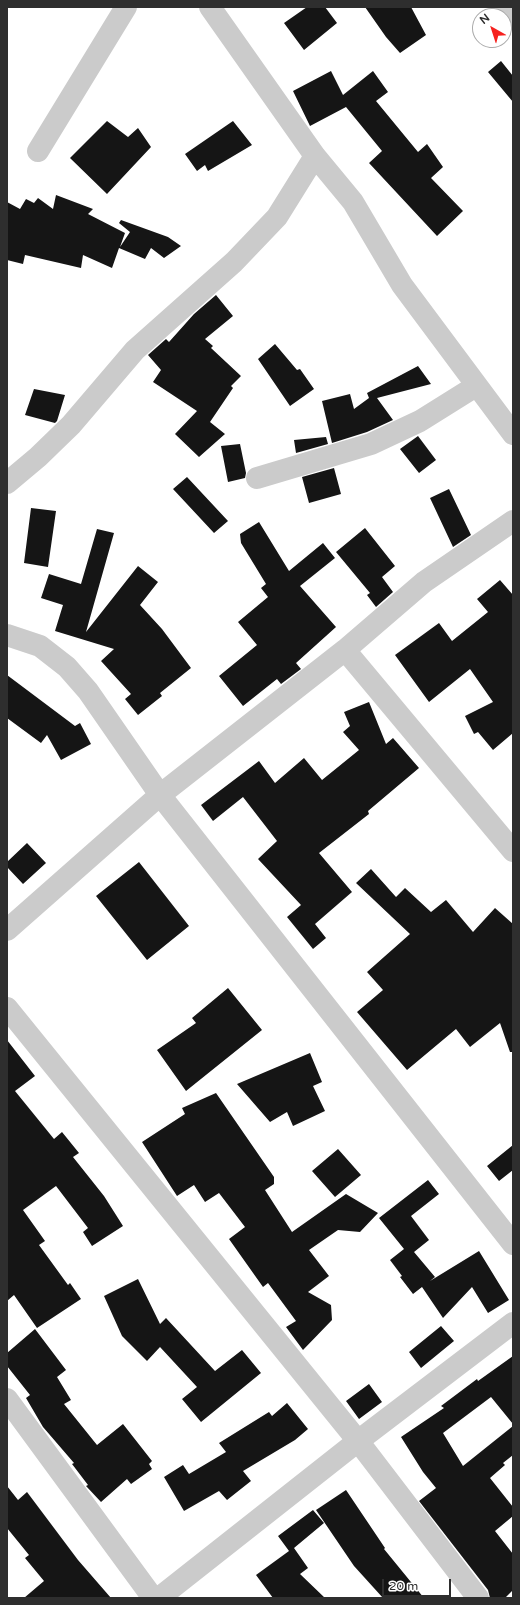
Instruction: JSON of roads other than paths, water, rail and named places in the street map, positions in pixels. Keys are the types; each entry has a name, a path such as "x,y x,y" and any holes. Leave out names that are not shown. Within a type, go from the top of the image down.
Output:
{"street":[{"path":"38,151 126,7"},
{"path":"210,7 315,156 353,202 402,285 513,434"},
{"path":"503,7 513,19"},
{"path":"7,483 38,457 71,425 135,350 234,262 277,217 315,156"},
{"path":"257,478 371,444 420,421 476,386"},
{"path":"7,930 160,795 345,650 424,582 513,521"},
{"path":"7,636 40,646 67,667 88,691 160,795 513,1244"},
{"path":"345,650 513,852"},
{"path":"7,1008 358,1441 478,1598"},
{"path":"159,1598 358,1441 513,1323"},
{"path":"7,1399 153,1598"}]}
